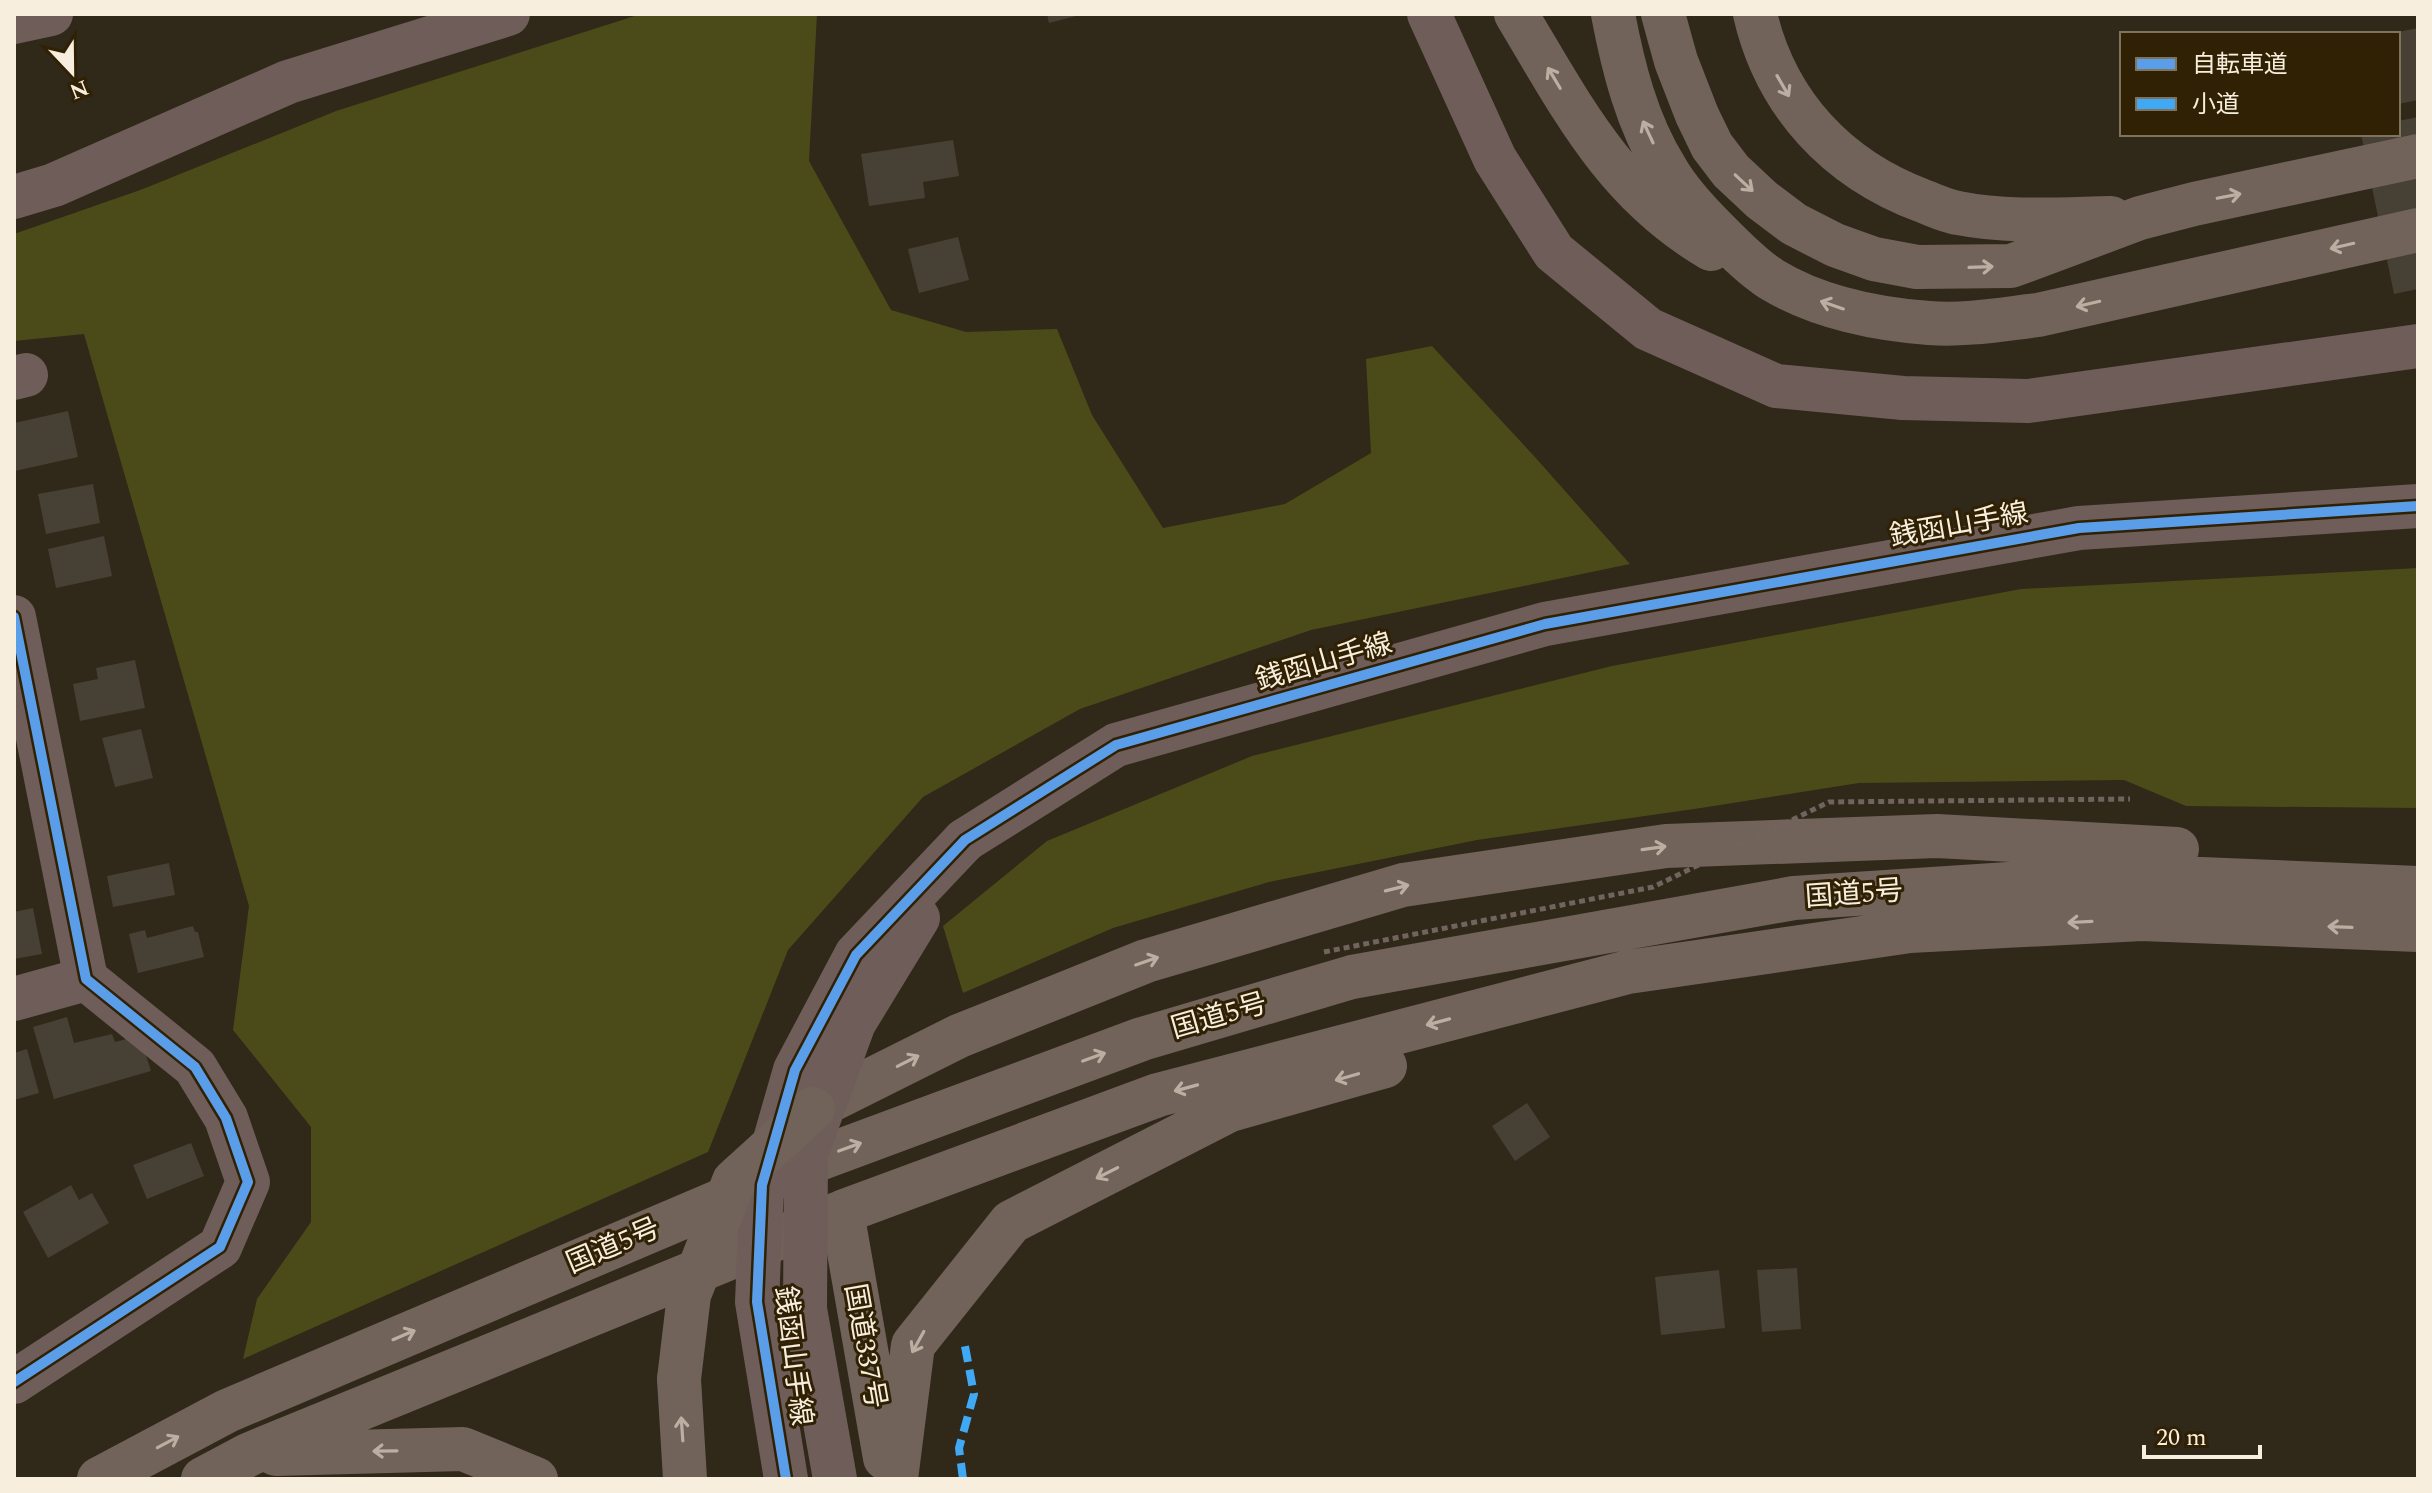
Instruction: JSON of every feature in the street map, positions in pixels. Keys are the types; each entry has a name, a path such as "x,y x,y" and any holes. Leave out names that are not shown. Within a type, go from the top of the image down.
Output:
{"highway":[{"path":"1516,14 1574,111 1626,181 1653,209 1688,236 1726,257 1806,296 1844,309 1931,323 1978,322 2038,315 2418,230"},
{"path":"1613,14 1632,94 1666,169 1695,209 1729,244 1770,278"},
{"path":"1663,14 1676,61 1697,115 1712,146 1731,171 1794,224 1835,245 1874,259 1917,267 2011,266 2140,218 2418,156"},
{"path":"1755,14 1761,39 1779,80 1799,113 1849,161 1875,179 1955,213 2009,220 2140,218"},
{"path":"685,1479 679,1379 689,1295 734,1181 813,1109 959,1036 1146,961 1403,885 1666,846 1937,836 2418,862"},
{"name":"国道5号","path":"99,1479 227,1411 824,1157 1142,1039 1352,977 1794,898 2128,876 2418,888"},
{"name":"国道5号","path":"203,1479 250,1454 842,1212 1158,1095 1628,972 1910,931 2142,919 2418,930"},
{"path":"896,1479 913,1345 1011,1222 1230,1110 1666,986 1910,931"},
{"name":"国道337号","path":"842,1212 888,1479"},
{"path":"250,1454 463,1449 536,1479"}],"street":[{"path":"14,22 51,14"},
{"path":"14,197 54,185 288,82 508,14"},
{"path":"1429,14 1495,159 1554,252 1648,329 1776,386 1903,398 2028,401 2418,346"},
{"name":"銭函山手線","path":"786,1479 757,1302 762,1185 795,1070 856,955 965,840 1116,745 1545,624 2079,528 2418,506"},
{"path":"14,617 86,979 195,1067 226,1118 248,1182 220,1247 14,1382"},
{"name":"銭函山手線","path":"835,1479 805,1309 806,1154 854,1023 965,840"},
{"path":"14,999 86,979"}],"path":[{"path":"1324,952 1653,887 1829,802 2130,799"}],"shaded area":[{"path":"641,14 817,14 809,161 891,310 966,332 1057,329 1092,415 1163,528 1285,504 1371,453 1366,359 1432,346 1630,564 1311,630 1080,709 923,797 788,950 708,1152 243,1359 257,1299 311,1222 311,1127 233,1030 249,906 84,334 14,341 14,234 143,189 336,111"},
{"path":"2418,568 2418,808 2186,806 2124,780 1859,783 1477,840 1269,882 1113,928 963,993 943,926 1047,841 1252,756 1612,666 2021,589"}],"building":[{"path":"1047,14 1080,14 1080,15 1049,23"},
{"path":"2418,28 2418,100 2400,104 2400,32"},
{"path":"2418,117 2418,289 2394,294 2361,136 2400,136 2400,121"},
{"path":"953,140 959,176 923,182 925,198 869,206 861,154"},
{"path":"958,237 969,280 919,293 908,249"},
{"path":"68,411 78,457 15,471 14,423"},
{"path":"93,484 100,523 46,534 38,494"},
{"path":"104,536 112,576 56,588 48,549"},
{"path":"135,660 145,708 80,721 73,684 98,679 96,668"},
{"path":"141,729 153,778 115,787 102,738"},
{"path":"169,863 175,895 113,907 107,876"},
{"path":"33,908 42,954 14,959 14,912"},
{"path":"193,926 198,932 204,957 138,973 129,934 145,930 147,938"},
{"path":"67,1017 74,1043 112,1034 115,1042 126,1039 144,1049 151,1071 54,1099 33,1027"},
{"path":"27,1049 39,1093 14,1100 14,1053"},
{"path":"1527,1103 1550,1137 1515,1161 1492,1126"},
{"path":"191,1143 204,1176 147,1199 133,1165"},
{"path":"71,1185 79,1200 92,1193 109,1223 48,1258 23,1212"},
{"path":"1797,1268 1801,1329 1762,1332 1757,1270"},
{"path":"1719,1270 1725,1328 1661,1335 1655,1277"}],"marked path":[{"path":"963,1479 959,1448 974,1394 964,1341"}],"cycle path":[{"path":"786,1479 757,1302 762,1185 795,1070 856,955 965,840 1116,745 1545,624 2079,528 2418,506"},
{"path":"14,617 86,979 195,1067 226,1118 248,1182 220,1247 14,1382"}]}
